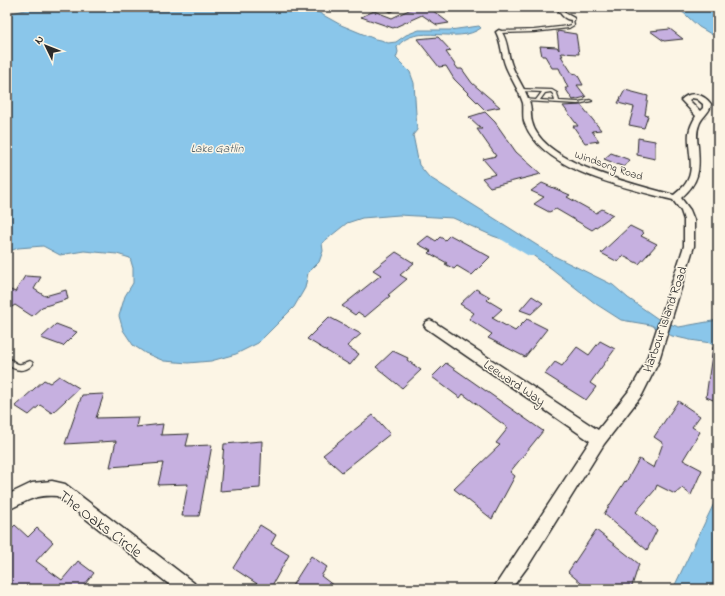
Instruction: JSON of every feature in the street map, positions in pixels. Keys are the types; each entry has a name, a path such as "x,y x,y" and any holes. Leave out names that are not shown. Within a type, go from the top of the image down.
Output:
{"street":[{"path":"560,7 563,14 572,19"},
{"name":"Windsong Road","path":"499,32 504,40 507,60 525,100 528,125 537,140 552,153 583,170 676,198"},
{"path":"676,198 688,186 693,177 694,161 692,130 700,114"},
{"name":"Harbour Island Road","path":"501,589 522,560 599,439 637,391 652,363 690,246 689,220 685,210 676,198"},
{"name":"Leeward Way","path":"430,325 599,439"},
{"name":"The Oaks Circle","path":"7,503 25,491 45,487 60,489 188,589"}],"lane":[{"path":"499,32 534,31 570,27 573,25 572,19"},
{"path":"520,90 551,91 555,93 557,102"},
{"path":"537,101 546,91"},
{"path":"525,100 557,102 590,101"},
{"path":"7,360 16,368 21,369 30,364"}],"water":[{"name":"Lake Gatlin","path":"39,7 312,7 314,10 341,25 388,43 396,42 406,35 419,30 450,30 479,26 481,28 471,33 460,35 426,34 415,36 405,39 397,47 398,52 396,58 410,72 414,83 417,130 413,135 419,165 429,177 554,256 613,285 628,298 661,321 679,327 718,320 718,344 672,336 651,325 621,320 596,304 552,269 517,244 493,236 453,218 399,215 362,218 347,223 322,243 323,251 319,262 308,273 305,288 294,307 258,343 236,354 211,361 188,363 164,361 145,353 133,345 123,330 119,316 125,296 133,283 133,268 130,258 117,254 84,251 60,255 43,246 18,248 7,252 7,14"},
{"path":"677,7 718,7 718,38 699,27"},
{"path":"718,495 718,589 673,589"}],"building":[{"path":"411,7 439,7 432,10 449,23 437,25 422,15 393,28 361,17 374,11 392,18 413,8"},
{"path":"670,29 683,39 664,41 650,31"},
{"path":"557,31 576,34 579,54 561,53 563,56 561,56 572,73 577,74 583,85 577,85 586,97 573,100 565,88 568,88 559,68 552,68 545,56 542,56 540,46 557,47 559,50"},
{"path":"438,37 451,51 446,52 458,69 462,69 472,83 500,107 485,110 454,79 446,66 439,67 417,39"},
{"path":"625,90 648,96 645,115 648,116 644,128 629,125 634,107 618,103"},
{"path":"581,105 601,130 592,131 599,141 585,143 573,126 578,126 563,106"},
{"path":"485,112 495,122 516,152 541,174 490,187 482,178 496,174 483,159 496,156 477,129 482,129 469,117"},
{"path":"638,138 655,141 655,159 637,155"},
{"path":"611,153 630,160 624,167 604,159"},
{"path":"542,183 570,195 567,197 596,213 602,209 613,215 592,230 556,209 549,212 534,204 544,197 531,191"},
{"path":"630,226 644,233 641,236 657,244 639,264 623,256 618,262 601,253"},
{"path":"450,235 490,257 472,275 457,266 454,269 445,264 447,263 429,253 431,251 418,244 428,236 436,241 440,237 445,240"},
{"path":"396,252 414,263 400,275 407,279 388,295 390,296 365,317 358,312 355,315 342,306 381,275 373,270"},
{"path":"25,276 41,277 34,289 45,296 66,290 68,299 42,307 32,316 15,305 7,310 7,293 11,290 15,292"},
{"path":"476,289 490,297 487,300 502,309 492,318 515,331 527,319 547,329 525,357 488,338 492,334 469,319 474,313 460,304"},
{"path":"532,296 543,303 531,314 520,310"},
{"path":"329,317 361,334 347,346 359,354 350,365 307,339"},
{"path":"56,324 77,332 63,346 41,338"},
{"path":"600,341 615,349 590,383 596,387 586,400 545,374 555,362 562,366 577,347 589,355"},
{"path":"713,347 718,348 718,402 706,397"},
{"path":"393,351 408,358 407,360 421,370 402,388 376,367"},
{"path":"446,363 543,431 510,472 515,476 492,519 454,489 500,445 496,443 508,428 463,394 460,398 432,377"},
{"path":"59,376 79,388 52,413 40,405 29,415 15,406 44,380 50,383"},
{"path":"104,394 96,418 138,417 136,427 163,424 161,435 189,434 186,446 212,445 199,516 182,516 188,484 158,485 163,463 110,467 116,441 65,444 82,395"},
{"path":"678,401 700,416 692,427 700,432 683,460 702,470 691,495 682,488 675,494 657,485 655,490 636,512 657,530 647,550 604,514 625,481 626,482 639,459 654,468 663,443 654,437"},
{"path":"373,415 390,434 342,472 323,455"},
{"path":"262,441 260,488 220,491 224,444"},
{"path":"15,525 28,537 37,528 53,542 36,561 62,580 78,561 94,573 81,589 12,589 7,585 7,533"},
{"path":"260,525 276,535 271,544 289,555 270,589 265,589 233,568"},
{"path":"596,530 639,564 631,589 588,589 568,572"},
{"path":"311,556 327,567 321,576 338,589 290,589"}],"waterway":[{"path":"502,236 533,253"}]}
